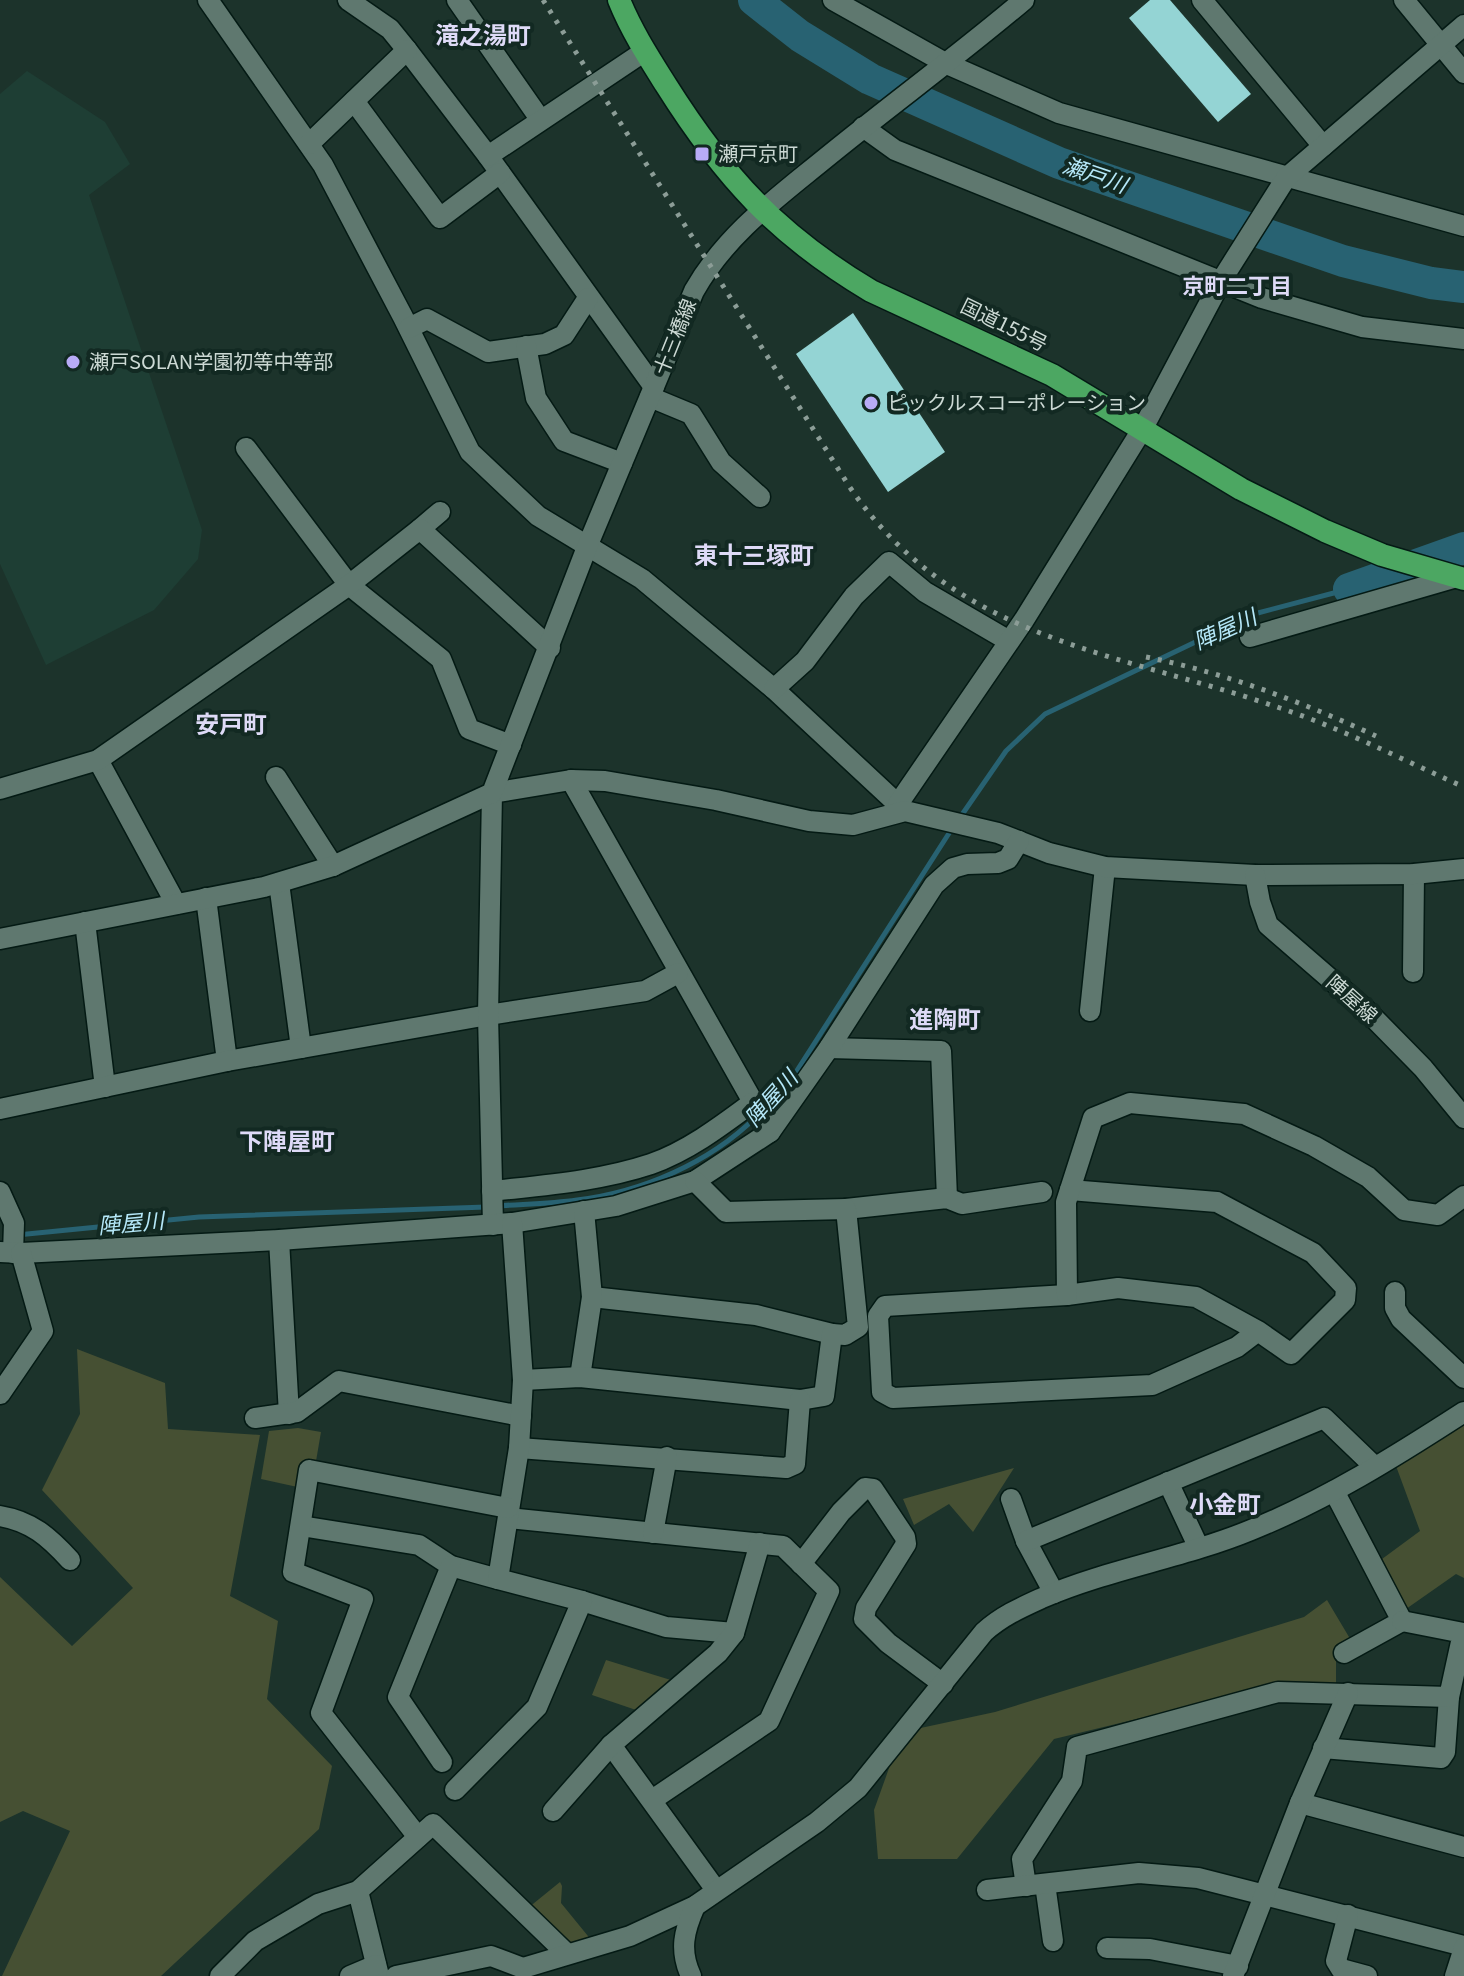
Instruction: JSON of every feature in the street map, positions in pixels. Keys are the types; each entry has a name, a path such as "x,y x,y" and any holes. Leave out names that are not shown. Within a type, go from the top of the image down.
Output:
{"highway":[{"name":"国道155号","path":"619,0 645,51 717,161 762,210 795,240 871,291 1052,375 1241,489 1325,531 1382,555 1455,577"}],"street":[{"path":"348,0 390,29 407,50 494,165 652,392 691,414 721,462 760,497"},
{"path":"457,0 540,119"},
{"path":"833,0 940,70 1059,113 1282,184 1464,226"},
{"path":"1202,0 1323,146"},
{"path":"1404,0 1464,73"},
{"path":"214,2 323,165 470,452 538,516 642,579 774,689 901,807 942,821 998,833 1049,853 1105,867 1255,875 1414,874 1464,869"},
{"name":"十三橋線","path":"492,793 587,547 694,291 710,263 762,210 869,122 940,70 1014,3"},
{"path":"0,939 279,883 333,866 492,793 571,780 605,781 716,800 809,821 853,825 901,807 1143,428 1221,281 1282,184 1464,25"},
{"path":"309,144 407,50"},
{"path":"354,101 440,218 540,119 645,51"},
{"path":"869,122 895,150 1262,298 1362,327 1464,339"},
{"path":"409,328 427,319 488,352 545,344 564,335 588,298"},
{"path":"526,346 536,398 564,441 622,463"},
{"path":"246,448 349,585 441,659 469,729 511,745"},
{"path":"0,789 98,760 349,585 440,512"},
{"path":"420,529 550,648"},
{"path":"774,689 805,661 854,596 889,562 925,592 1009,641"},
{"path":"1250,637 1455,577"},
{"path":"98,760 176,904"},
{"path":"276,777 333,866"},
{"path":"571,780 761,1117"},
{"path":"492,793 488,1015 497,1210 523,1380 519,1448 498,1579"},
{"path":"12,1246 279,1240 497,1210 584,1211 616,1206 695,1181 829,1048 934,885 953,868 1008,859 1019,841"},
{"path":"1090,1011 1105,867"},
{"path":"1413,972 1414,874"},
{"name":"陣屋線","path":"1255,875 1268,925 1366,1010 1423,1068 1464,1118"},
{"path":"279,883 301,1048"},
{"path":"206,898 227,1061"},
{"path":"85,922 105,1087"},
{"path":"0,1109 227,1061 645,991 678,973"},
{"path":"829,1048 941,1051 947,1198"},
{"path":"1067,1295 1066,1202 1093,1118 1130,1103 1244,1114 1314,1146 1368,1177 1404,1210 1438,1215 1464,1196"},
{"path":"497,1210 582,1181 653,1163 705,1137 761,1117"},
{"path":"695,1181 726,1212 846,1209 947,1198 962,1204 1042,1192"},
{"path":"1070,1190 1217,1202 1313,1253 1346,1288 1345,1300 1291,1354 1258,1331 1196,1297 1118,1288 1067,1295 885,1306 878,1316 882,1392 893,1398 1152,1385 1237,1347 1258,1331"},
{"path":"0,1192 12,1246 43,1331 0,1394"},
{"path":"592,1297 756,1315 845,1335 858,1327 846,1209"},
{"path":"580,1377 592,1297 584,1211"},
{"path":"279,1240 289,1414"},
{"path":"1395,1292 1395,1308 1401,1319 1464,1378"},
{"path":"523,1380 580,1377 800,1400 824,1396 832,1334"},
{"path":"255,1418 297,1412 339,1381 521,1416"},
{"path":"519,1448 786,1468 795,1464 800,1400"},
{"path":"396,1976 491,1956 523,1968 630,1936 695,1906 817,1822 858,1788 984,1632 1002,1616 1076,1583 1250,1531 1334,1491 1464,1412"},
{"path":"1026,1541 1324,1418 1375,1467"},
{"path":"653,1533 667,1457"},
{"path":"418,1837 321,1713 363,1599 293,1572 309,1470 508,1513 653,1533 783,1546 829,1591 769,1721 652,1800"},
{"path":"1168,1482 1198,1546"},
{"path":"801,1564 841,1512 865,1488 873,1489 905,1537 906,1544 866,1608 864,1619 888,1643 943,1684"},
{"path":"1334,1491 1402,1621"},
{"path":"1011,1499 1026,1541 1054,1593"},
{"path":"0,1516 18,1519 47,1535 70,1560"},
{"path":"301,1526 419,1545 451,1566 666,1627 734,1633"},
{"path":"553,1811 611,1745 718,1653 734,1633 760,1543"},
{"path":"442,1762 398,1697 451,1566"},
{"path":"455,1790 537,1707 582,1601"},
{"path":"1323,1748 1441,1758 1445,1752 1449,1697 1463,1633 1402,1621 1344,1653"},
{"path":"1053,1941 1035,1885 1022,1859 1072,1781 1077,1747 1278,1692 1449,1697"},
{"path":"1107,1948 1150,1949 1236,1971 1300,1803 1348,1693"},
{"path":"611,1745 716,1890"},
{"path":"1300,1803 1464,1847"},
{"path":"220,1976 255,1941 318,1904 358,1891 433,1824 567,1954"},
{"path":"987,1890 1139,1873 1198,1878 1464,1947 1455,1976"},
{"path":"350,1976 378,1970 358,1891"},
{"path":"691,1976 686,1964 684,1931 695,1906"},
{"path":"1348,1915 1336,1961 1341,1969 1367,1976"}],"shaded area":[{"name":"瀬戸SOLAN学園初等中等部","path":"27,71 105,122 130,164 89,195 202,530 198,559 154,610 46,665 0,564 0,94"},
{"path":"77,1349 165,1383 168,1429 260,1435 230,1596 278,1621 267,1699 332,1766 319,1829 161,1976 2,1976 70,1831 23,1811 0,1822 0,1577 72,1646 133,1588 42,1490 80,1414"},
{"path":"1464,1422 1464,1578 1456,1574 1336,1658 1336,1685 1273,1686 1054,1739 957,1859 878,1859 874,1810 902,1732 995,1712 1304,1617 1327,1600 1352,1642 1404,1605 1382,1559 1420,1531 1396,1466"},
{"path":"298,1428 321,1432 315,1467 302,1488 261,1479 269,1431"},
{"path":"1014,1468 973,1532 949,1504 914,1525 903,1499"},
{"path":"606,1660 674,1681 639,1711 592,1695"},
{"path":"560,1882 561,1903 592,1941 566,1950 528,1908"}],"building":[{"path":"1150,0 1170,0 1251,94 1218,122 1129,18"},
{"name":"ピックルスコーポレーション","path":"853,313 945,452 888,492 796,354"}],"waterway":[{"name":"瀬戸川","path":"754,0 800,36 870,79 1059,163 1343,261 1431,283 1464,287"},
{"path":"1349,589 1464,548"},
{"name":"陣屋川","path":"959,819 1006,751 1045,714 1254,614 1349,589"},
{"name":"陣屋川","path":"763,1110 789,1083 953,827"},
{"name":"陣屋川","path":"496,1206 577,1200 650,1182 696,1161 756,1117"},
{"name":"陣屋川","path":"17,1235 199,1217 486,1207"}],"railway":[{"path":"543,0 849,486 891,538 938,578 989,610 1043,634 1303,716 1464,787"},
{"path":"1146,657 1205,671 1263,690 1376,736"}],"place":[{"name":"瀬戸京町","path":"702,154"},
{"name":"瀬戸SOLAN学園初等中等部","path":"73,362"},
{"name":"ピックルスコーポレーション","path":"871,403"}],"district":[{"name":"滝之湯町","path":"483,36"},
{"name":"京町二丁目","path":"1237,286"},
{"name":"東十三塚町","path":"754,556"},
{"name":"安戸町","path":"231,725"},
{"name":"進陶町","path":"945,1020"},
{"name":"下陣屋町","path":"287,1142"},
{"name":"小金町","path":"1225,1505"}]}
